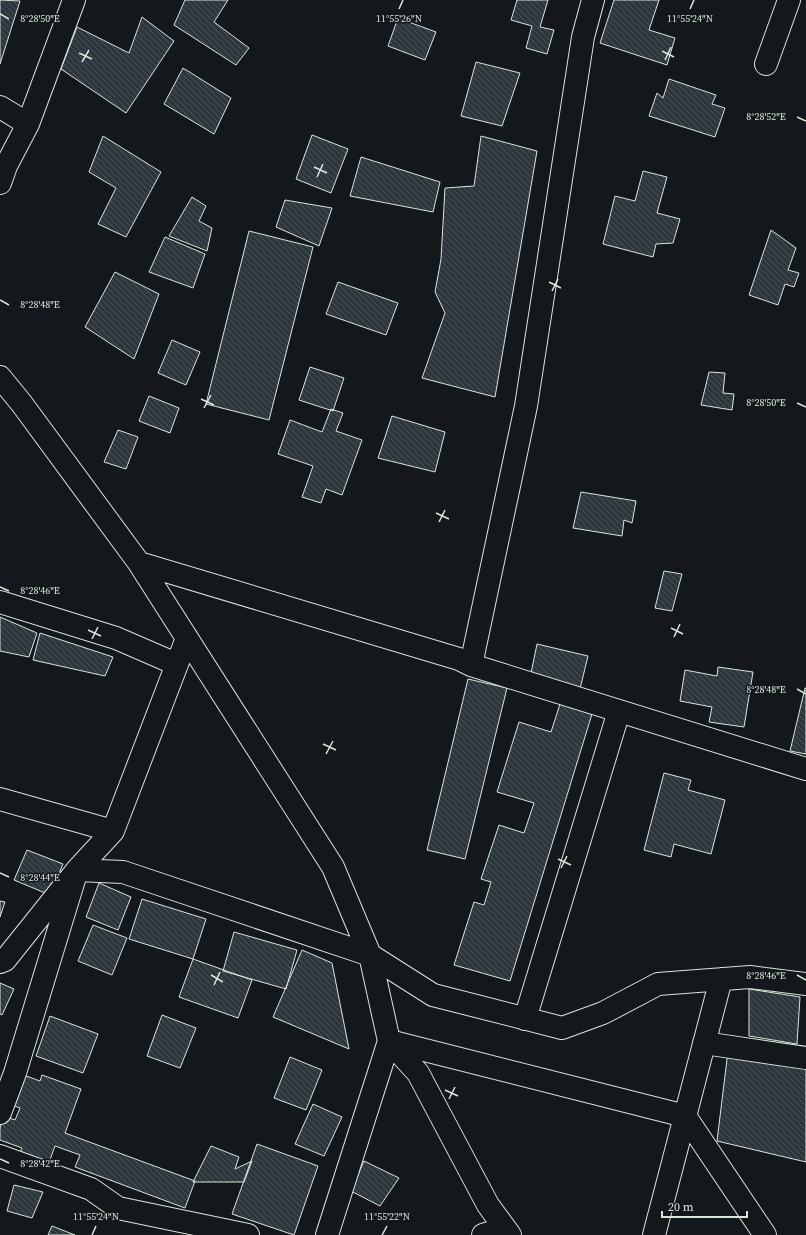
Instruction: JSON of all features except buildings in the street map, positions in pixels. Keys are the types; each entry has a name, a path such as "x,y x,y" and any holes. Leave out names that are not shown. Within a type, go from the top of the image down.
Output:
{"street":[{"path":"0,183 6,166 28,124 74,0"},
{"path":"471,665 526,406 583,36 593,0"},
{"path":"766,64 789,0"},
{"path":"0,106 28,124"},
{"path":"0,377 22,404 139,563 333,867 370,955 389,1041 418,1073 488,1205 507,1231 483,1235"},
{"path":"139,563 459,659 471,665 806,769"},
{"path":"0,602 116,638 176,664"},
{"path":"0,962 5,960 77,870 113,832 186,638"},
{"path":"525,1018 619,711"},
{"path":"0,799 113,832"},
{"path":"77,870 123,872 370,955 432,995 562,1028 604,1013 658,984 750,977 806,984"},
{"path":"0,1113 15,1073 77,870"},
{"path":"654,1235 721,979"},
{"path":"389,1041 685,1116 765,1235"},
{"path":"327,1235 389,1041"},
{"path":"704,1043 806,1058"},
{"path":"0,1156 91,1189 118,1208 169,1217 221,1233 248,1235"}]}
